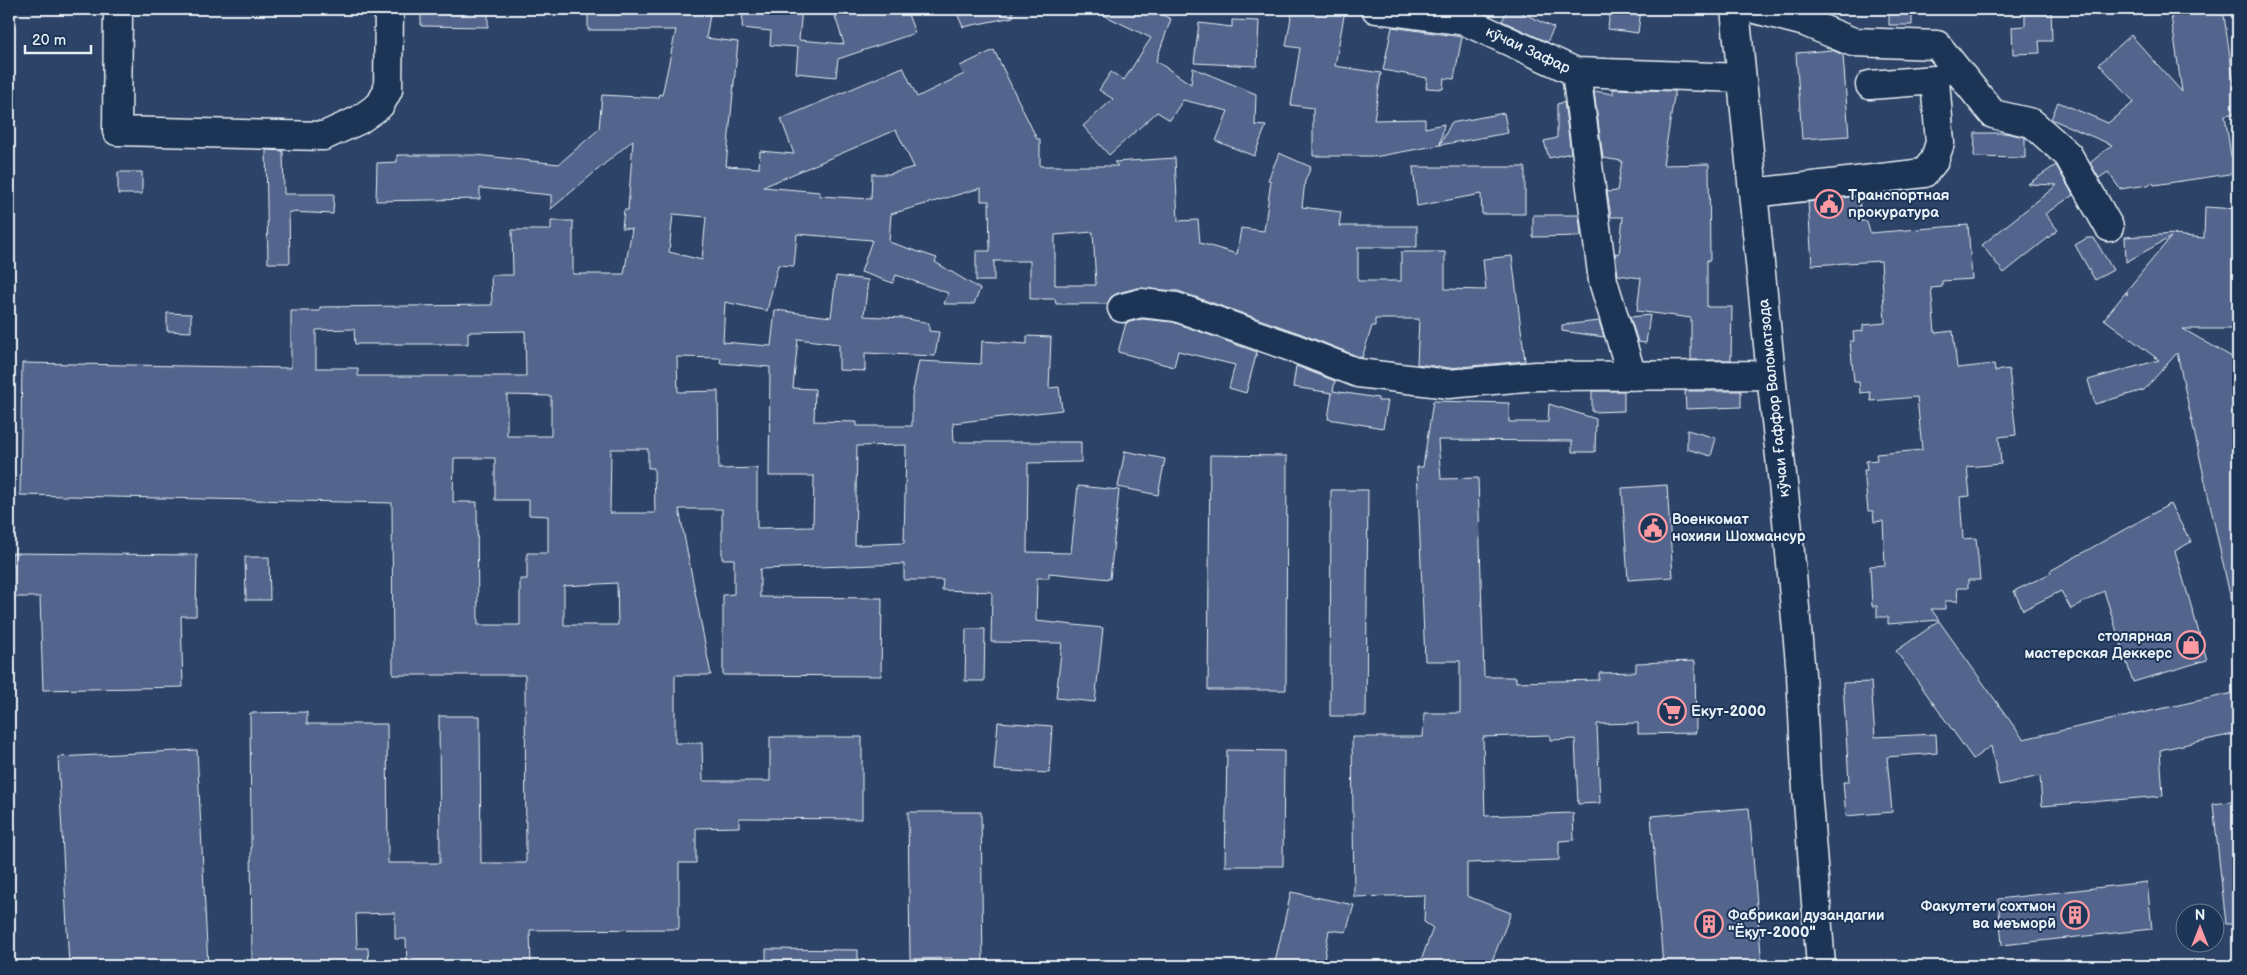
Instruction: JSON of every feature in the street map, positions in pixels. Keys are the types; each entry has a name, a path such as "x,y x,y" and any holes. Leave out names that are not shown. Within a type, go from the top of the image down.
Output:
{"street":[{"path":"118,9 117,132 324,136 359,120 380,105 384,98 388,90 389,9"},
{"name":"кӯчаи Зафар","path":"1376,9 1465,21 1576,72 1741,78"},
{"name":"кӯчаи Ғаффор Валоматзода","path":"1735,9 1801,674 1806,776 1821,966"},
{"path":"1755,9 1805,22 1853,42 1937,45 1993,114 2032,123 2068,155 2109,227"},
{"path":"1576,72 1603,282 1632,376"},
{"path":"1753,193 1924,173 1934,161 1940,144 1935,80 1870,85"},
{"path":"1122,308 1141,303 1176,307 1294,348 1358,373 1449,384 1536,376 1771,375"}],"building":[{"path":"421,9 488,9 488,27 421,26"},
{"path":"588,9 711,9 706,38 738,42 726,166 759,168 760,151 794,154 781,119 903,67 917,97 964,74 960,66 994,50 1037,139 1040,139 1040,166 1118,166 1114,162 1175,158 1178,221 1198,220 1200,243 1237,254 1241,228 1264,231 1271,181 1268,180 1279,153 1311,167 1305,181 1302,207 1341,212 1339,226 1417,226 1417,247 1358,247 1358,281 1401,281 1401,252 1445,252 1445,289 1486,290 1483,259 1512,256 1525,361 1449,368 1417,364 1419,319 1375,319 1375,326 1372,326 1362,358 1299,333 1178,291 1137,288 1118,293 1111,297 1107,304 1056,304 1055,299 1030,299 1030,261 994,261 994,281 976,281 976,251 990,251 989,201 981,201 981,188 891,214 889,242 937,258 935,262 980,289 974,304 944,304 948,293 896,275 893,283 861,272 872,240 797,234 794,266 778,265 767,311 725,302 723,342 771,346 775,310 831,317 836,276 868,280 864,316 903,318 929,323 929,331 939,332 935,356 865,353 865,371 839,370 839,344 798,339 793,388 815,389 814,421 857,422 857,426 912,426 912,396 919,361 981,364 982,341 1027,344 1027,336 1051,337 1049,388 1059,387 1062,410 953,423 954,442 1081,442 1081,462 1028,463 1027,552 1071,553 1078,486 1119,490 1110,579 1049,573 1049,578 1037,578 1036,621 1103,628 1095,702 1056,698 1062,643 991,642 992,592 942,590 943,580 904,580 904,564 760,569 760,597 882,598 881,676 723,675 723,595 734,594 734,559 722,559 722,509 679,509 711,675 675,675 675,743 702,743 703,781 770,781 770,737 862,737 862,819 739,818 739,827 696,828 696,863 679,863 679,929 530,930 531,966 407,966 406,939 395,939 395,913 356,914 357,948 368,948 369,966 325,966 325,960 252,960 250,713 307,712 307,724 387,724 388,863 440,863 439,716 480,716 481,863 526,863 525,675 393,675 392,503 20,495 22,363 291,368 291,311 320,311 320,307 492,305 491,275 513,275 512,230 551,230 551,221 573,221 573,274 624,274 632,229 622,228 624,210 628,210 633,140 551,209 551,195 480,188 480,199 376,201 377,163 397,162 397,155 476,155 559,164 599,129 602,95 658,98 659,94 662,95 676,30 588,30","holes":["896,130 914,167 889,174 872,174 871,199 820,196 820,192 763,187","673,214 706,217 702,260 669,252","1093,232 1096,285 1055,285 1055,235","354,329 355,344 468,344 468,332 525,331 526,376 358,376 358,368 316,368 316,330","677,357 721,358 720,363 770,367 769,476 814,476 813,527 757,528 757,468 719,469 718,391 678,392","507,395 551,396 551,436 507,436","906,445 904,543 855,545 857,446","611,449 648,449 648,468 654,468 655,513 610,513","454,458 495,458 495,500 529,500 529,515 548,516 548,553 527,553 527,579 520,579 520,625 478,625 477,502 453,502","617,583 618,625 564,625 564,586"]},
{"path":"743,9 802,9 799,40 844,44 835,16 860,9 906,9 915,33 838,59 836,77 796,73 798,47 770,45 771,31 742,28"},
{"path":"955,9 1013,9 1013,17 963,27"},
{"path":"1091,9 1150,9 1171,19 1156,61 1191,84 1193,68 1256,94 1255,125 1266,126 1254,156 1216,141 1228,111 1183,100 1170,120 1157,112 1109,155 1083,126 1113,99 1099,90 1111,72 1124,80 1151,38"},
{"path":"1508,9 1514,9 1554,28 1547,42 1502,21"},
{"path":"1610,9 1641,9 1638,33 1608,29"},
{"path":"1889,9 1912,9 1912,25 1889,25"},
{"path":"2025,9 2051,9 2052,41 2039,41 2040,53 2013,54 2012,27 2025,26"},
{"path":"2170,9 2223,9 2238,110 2238,113 2225,115 2231,156 2234,156 2236,173 2154,185 2153,182 2148,185 2120,189 2108,172 2099,178 2090,163 2112,145 2051,119 2058,102 2108,123 2134,102 2099,64 2131,35 2182,92"},
{"path":"1345,10 1335,66 1381,73 1374,120 1425,119 1425,128 1444,124 1440,145 1374,157 1313,156 1313,108 1291,105 1300,48 1286,46 1292,11"},
{"path":"1232,20 1259,21 1257,66 1194,63 1199,23 1232,27"},
{"path":"1392,27 1462,37 1454,79 1444,78 1443,89 1426,88 1427,78 1383,70"},
{"path":"1832,50 1843,55 1849,136 1802,139 1796,53"},
{"path":"1613,89 1675,91 1663,165 1709,164 1710,260 1707,260 1707,307 1732,307 1731,360 1691,360 1691,318 1637,311 1641,278 1618,275 1615,253 1619,254 1623,217 1611,217 1607,192 1617,191 1622,161 1603,158 1594,91 1613,94"},
{"path":"1564,102 1571,153 1549,158 1544,141 1557,138 1557,104"},
{"path":"1504,113 1508,133 1440,145 1451,123"},
{"path":"1975,133 2005,133 2025,137 2025,158 1974,157"},
{"path":"266,150 283,151 284,194 334,194 333,214 289,212 290,263 268,263"},
{"path":"2056,165 2073,195 2045,214 2058,230 2004,273 1982,245 2057,185 2028,184"},
{"path":"1413,167 1525,167 1525,214 1482,214 1481,194 1417,206"},
{"path":"118,172 142,172 142,194 118,194"},
{"path":"1859,196 1861,221 1867,221 1870,233 1968,225 1972,279 1942,281 1942,287 1931,288 1935,333 1953,331 1957,368 1994,364 1995,371 2009,369 2016,435 1999,437 2001,464 1967,467 1970,496 1960,497 1963,539 1976,538 1980,580 1968,580 1968,588 1957,588 1958,601 1945,601 1945,609 1931,609 1939,620 1888,624 1888,617 1877,617 1877,606 1872,606 1870,566 1885,565 1883,521 1874,522 1873,511 1868,511 1864,470 1867,470 1866,461 1877,460 1876,454 1922,450 1917,397 1871,401 1870,392 1860,393 1859,382 1854,382 1850,341 1854,341 1853,332 1863,331 1863,325 1885,323 1881,261 1812,265 1808,202"},
{"path":"2205,207 2238,209 2238,329 2183,329 2232,357 2238,385 2238,599 2231,600 2177,353 2144,390 2095,404 2088,380 2159,360 2104,319 2126,292 2127,295 2127,290 2171,237 2126,262 2125,237 2176,234 2174,235 2204,238"},
{"path":"1533,215 1579,215 1581,236 1533,237"},
{"path":"2087,238 2094,238 2113,270 2095,280 2075,245"},
{"path":"167,313 191,314 191,332 167,331"},
{"path":"1650,315 1646,343 1638,342 1630,317"},
{"path":"1142,319 1173,322 1257,352 1246,393 1229,388 1235,365 1178,351 1174,367 1118,352 1126,323"},
{"path":"1599,321 1604,337 1562,331 1562,325"},
{"path":"1296,366 1335,381 1333,391 1378,398 1378,401 1388,401 1383,428 1328,419 1332,393 1293,387"},
{"path":"1592,391 1624,391 1624,411 1592,412"},
{"path":"1685,391 1741,391 1741,407 1686,409"},
{"path":"1433,401 1509,403 1509,422 1548,422 1549,404 1596,419 1595,452 1572,452 1572,441 1438,440 1441,479 1478,478 1484,677 1516,677 1516,682 1599,680 1599,673 1636,672 1636,663 1695,661 1696,733 1638,734 1638,723 1597,724 1600,803 1578,804 1575,739 1550,740 1550,735 1483,737 1485,816 1573,813 1574,840 1559,841 1559,860 1467,863 1467,896 1511,913 1490,966 1419,966 1433,928 1424,922 1425,895 1354,897 1352,737 1423,737 1424,713 1460,713 1460,661 1425,661 1417,467 1423,467"},
{"path":"1687,430 1716,438 1711,456 1687,449"},
{"path":"1125,451 1165,459 1158,495 1118,487"},
{"path":"1210,455 1287,456 1286,690 1208,690"},
{"path":"1667,485 1673,577 1628,580 1622,488"},
{"path":"1331,490 1368,490 1366,716 1330,716"},
{"path":"2170,504 2191,542 2175,551 2207,660 2133,682 2104,591 2071,609 2061,591 2023,610 2014,591 2051,573 2050,571"},
{"path":"12,553 197,555 196,616 181,616 183,687 43,690 40,597 12,597"},
{"path":"245,557 269,557 270,600 246,600"},
{"path":"1939,621 2023,739 2238,692 2238,733 2160,750 2163,796 2042,806 2040,776 1999,785 1991,746 1973,759 1896,651"},
{"path":"966,629 985,629 984,681 965,681"},
{"path":"1871,682 1875,737 1936,734 1937,753 1887,757 1892,812 1846,816 1843,782 1849,782 1843,683"},
{"path":"998,722 1052,726 1049,773 994,770"},
{"path":"197,750 208,966 69,966 58,757"},
{"path":"1227,750 1284,751 1283,866 1225,866"},
{"path":"2238,801 2238,924 2226,924 2213,804"},
{"name":"Фабрикаи дузандагии \"Ёқут-2000\"","path":"1749,808 1762,966 1663,966 1651,816"},
{"path":"908,812 981,812 983,966 952,966 952,958 910,959"},
{"name":"Факултети сохтмон ва меъморӣ","path":"2147,882 2152,929 2002,945 1998,899"},
{"path":"1291,892 1354,905 1346,932 1329,930 1323,966 1274,966"},
{"path":"766,949 858,950 858,966 766,966"}],"place":[{"name":"Транспортная прокуратура","path":"1829,204"},
{"name":"Военкомат нохияи Шохмансур","path":"1653,528"},
{"name":"столярная мастерская Деккерс","path":"2191,645"},
{"name":"Екут-2000","path":"1672,711"},
{"name":"Факултети сохтмон ва меъморӣ","path":"2075,915"},
{"name":"Фабрикаи дузандагии \"Ёқут-2000\"","path":"1709,924"}]}
